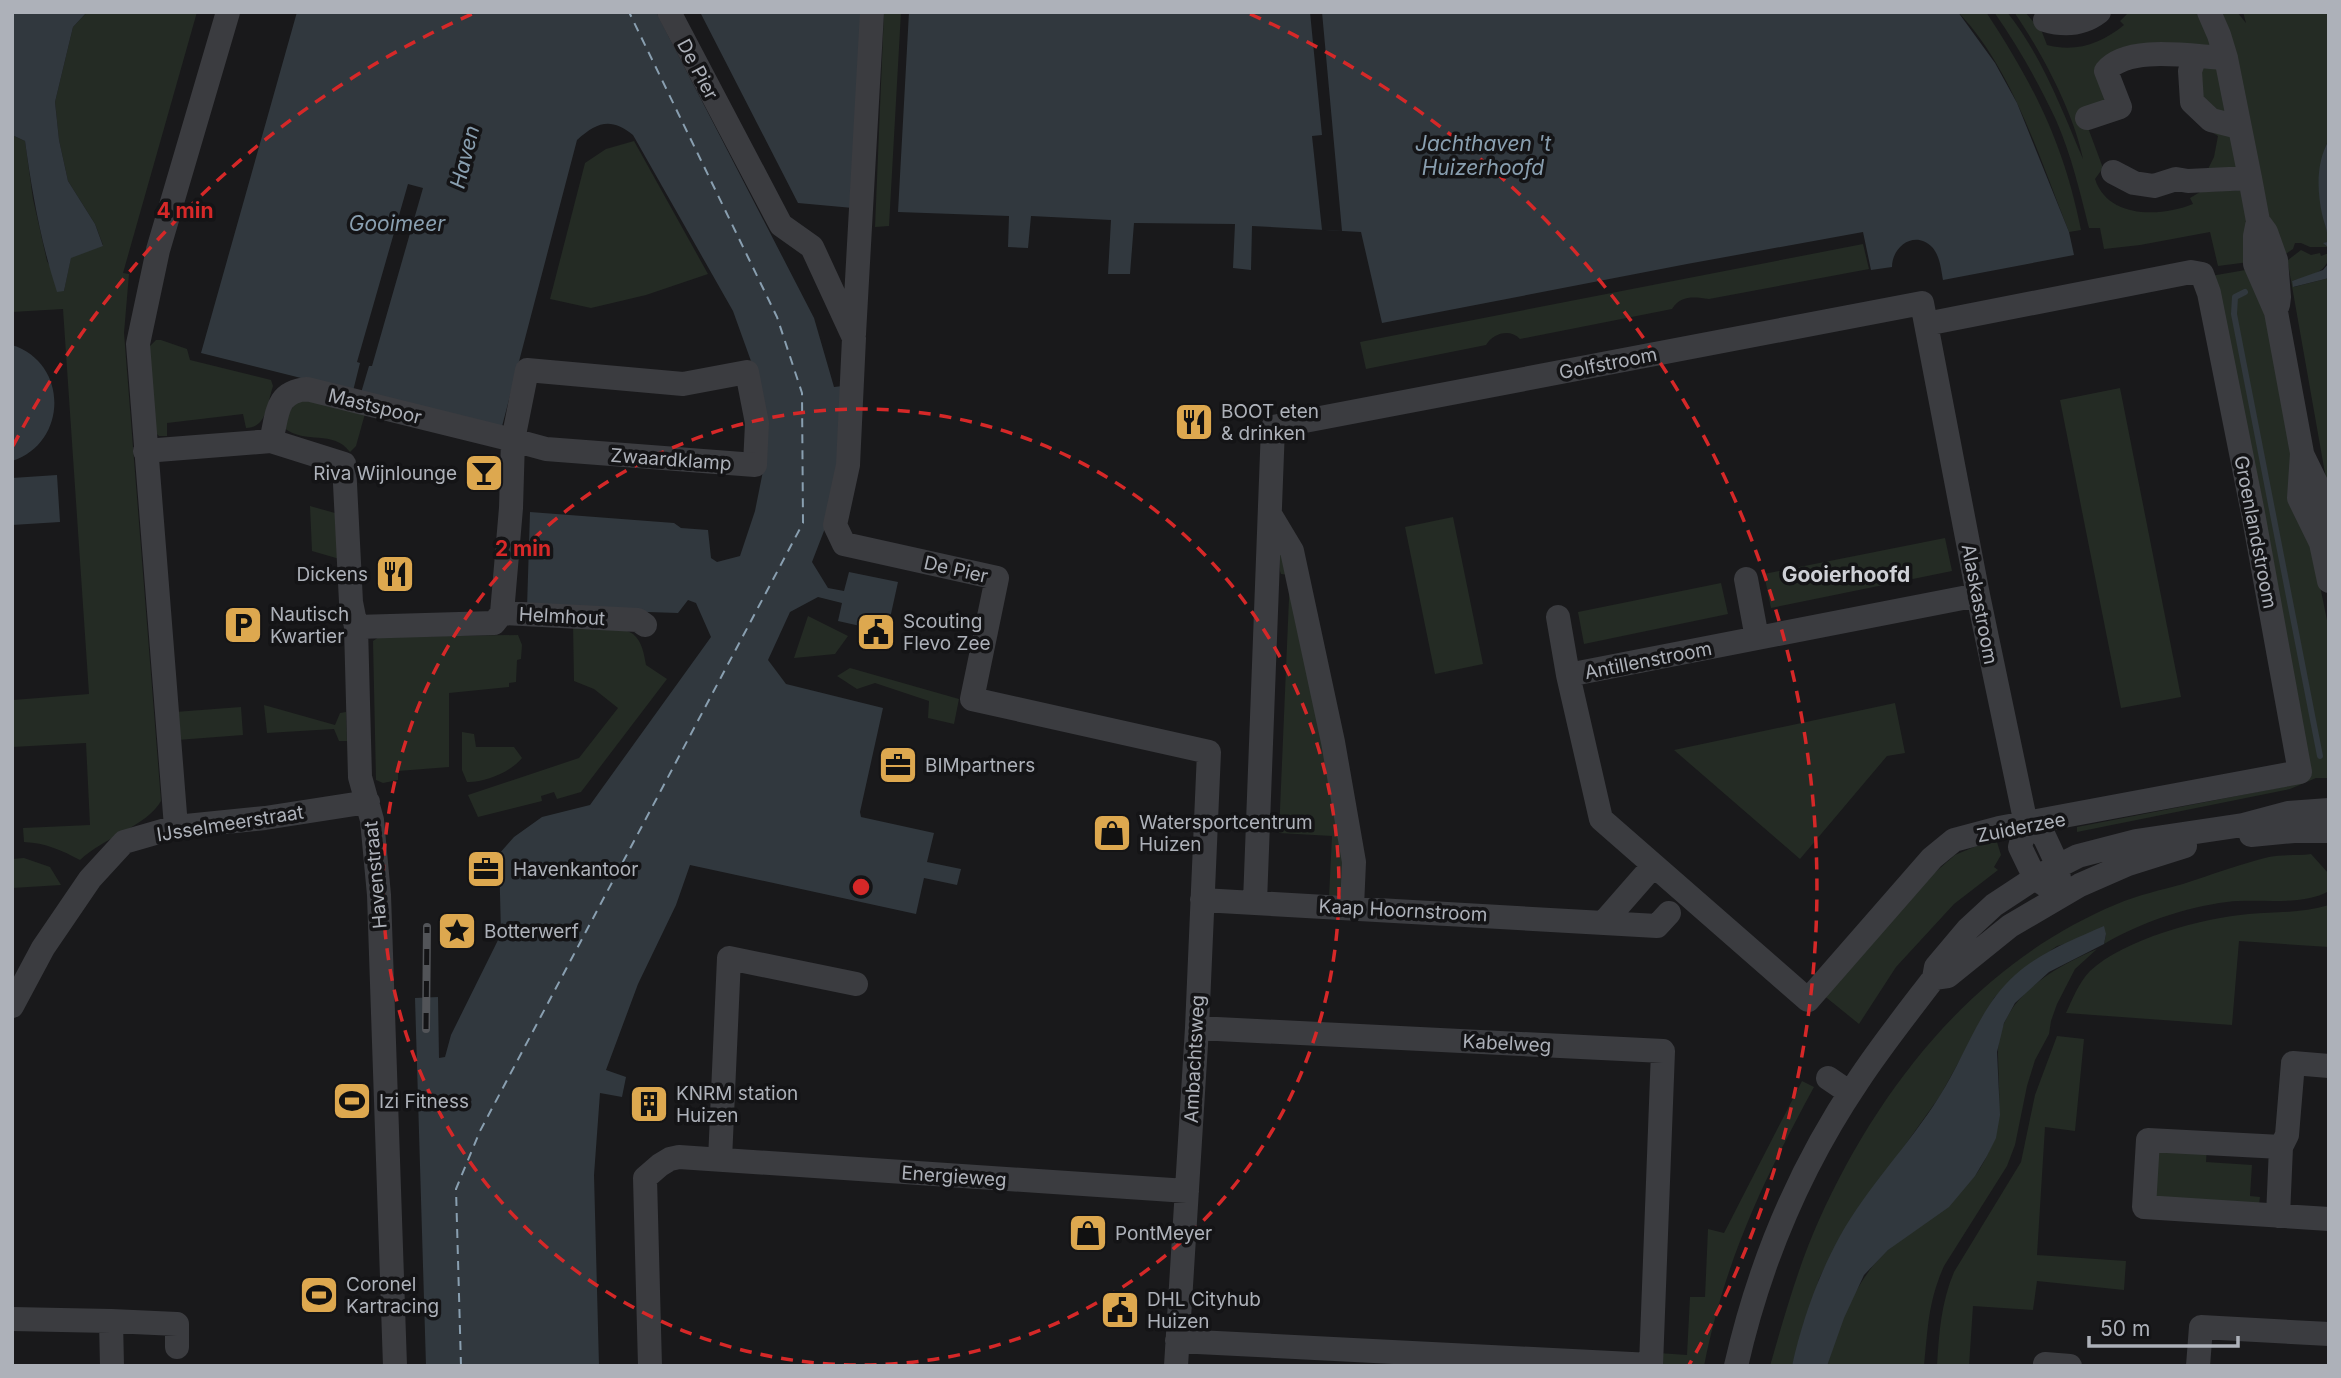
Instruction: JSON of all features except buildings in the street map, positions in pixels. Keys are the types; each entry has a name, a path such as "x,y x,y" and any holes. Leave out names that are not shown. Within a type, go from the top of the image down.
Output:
{"street":[{"path":"177,827 138,344 158,250 228,12"},
{"name":"De Pier","path":"669,12 781,225 812,247 854,338"},
{"name":"De Pier","path":"872,12 848,465 835,525 844,544 996,578 972,699 1209,752"},
{"path":"2045,20 2071,24 2089,19 2099,12"},
{"path":"2209,12 2226,58 2258,221 2255,264 2276,312 2302,453 2299,498 2321,543 2329,581"},
{"path":"2087,118 2120,107 2106,71 2112,64 2141,55 2226,58"},
{"path":"2195,57 2190,71 2192,102 2211,120 2239,127"},
{"path":"2113,172 2134,183 2154,186 2176,179 2188,181 2250,178"},
{"name":"Groenlandstroom","path":"1926,324 2191,272 2202,274 2209,293 2253,513 2300,772"},
{"name":"Golfstroom","path":"1271,516 1273,427 1922,303 1926,324"},
{"name":"Alaskastroom","path":"1926,324 2025,824 2021,847 2035,878"},
{"name":"Zwaardklamp","path":"527,370 683,384 747,372 757,423 755,465 546,449 513,440 527,370"},
{"name":"Mastspoor","path":"271,440 281,401 291,390 307,389 513,440"},
{"path":"145,451 271,440"},
{"name":"Havenstraat","path":"271,440 344,464 351,602 356,627 360,778 372,820 379,895 395,1366"},
{"path":"502,614 511,509 513,440"},
{"path":"1255,902 1271,516"},
{"path":"1271,516 1292,551 1333,742 1354,862 1352,907"},
{"path":"1746,579 1757,638"},
{"name":"Antillenstroom","path":"1808,1000 1601,818 1568,675 1978,595"},
{"name":"Helmhout","path":"356,627 494,623 502,614 638,620 645,625"},
{"path":"1558,617 1568,675"},
{"name":"Ambachtsweg","path":"1176,1366 1197,1028 1209,752"},
{"name":"Zuiderzee","path":"1808,1000 1938,852 1954,840 2300,772"},
{"name":"IJsselmeerstraat","path":"12,1006 43,948 90,879 124,842 177,827 265,818 368,802"},
{"name":"Zuiderzee","path":"1736,1366 1748,1317 1779,1230 1808,1165 1850,1093 1934,978 1936,967 1975,922 2010,893 2085,853 2124,843 2243,825 2288,813 2329,810"},
{"path":"2025,824 2044,836 2058,866 2060,895"},
{"name":"Zuiderzee","path":"1934,978 1948,976 2011,926 2060,895 2116,868 2198,843 2280,832 2329,831"},
{"path":"1604,922 1653,866"},
{"path":"2035,878 2060,895"},
{"name":"Kaap Hoornstroom","path":"1202,900 1657,926 1669,913"},
{"path":"720,1160 729,958 856,984"},
{"name":"Kabelweg","path":"1197,1028 1663,1051 1651,1365 1627,1365"},
{"path":"2278,1216 2281,1147 2287,1135 2293,1063 2329,1066"},
{"path":"1829,1078 1850,1093"},
{"path":"2281,1147 2148,1140 2144,1207 2329,1219"},
{"name":"Energieweg","path":"650,1366 645,1178 670,1159 679,1157 1187,1191"},
{"path":"12,1319 177,1324 177,1347"},
{"path":"111,1321 112,1366"},
{"path":"2198,1366 2201,1326 2329,1334"},
{"path":"1178,1340 1325,1357 1627,1365"},
{"path":"2045,1366 2070,1366"}],"shaded area":[{"path":"87,12 197,12 123,273 129,274 124,333 161,801 146,818 80,860 53,848 24,842 23,828 90,825 86,743 12,747 13,700 89,694 63,309 12,312 12,135 25,141 33,199 47,261 64,291 71,257 103,245 95,224 68,181 59,140 55,102 73,27"},
{"path":"884,12 901,12 889,226 875,227"},
{"path":"1958,12 1986,12 2019,65 2056,142 2081,230 2069,232 2010,88 1977,35"},
{"path":"1994,12 2007,12 2031,46 2083,159 2072,122 2055,83 2014,12 2025,12 2042,32 2047,45 2068,48 2088,45 2107,37 2124,25 2120,21 2133,12 2200,12 2215,47 2132,51 2104,101 2081,109 2103,168 2095,179 2111,202 2123,208 2166,211 2193,204 2190,198 2200,192 2244,190 2249,262 2218,266 2210,232 2104,249 2100,228 2089,228 2071,160 2056,120 2027,64"},
{"path":"2217,12 2237,12 2246,23 2243,12 2329,12 2329,140 2324,150 2320,175 2329,238 2328,242 2324,243 2328,247 2310,247 2295,243 2293,249 2281,257 2270,232"},
{"path":"2219,65 2229,111 2223,114 2202,105 2200,69"},
{"path":"2213,133 2233,136 2240,173 2208,169 2214,157 2218,136"},
{"path":"634,141 708,274 646,295 591,308 550,299 585,163 606,149"},
{"path":"1863,244 1869,269 1709,299 1688,298 1679,301 1672,309 1520,339 1502,333 1493,337 1486,345 1366,369 1360,342"},
{"path":"2301,250 2311,255 2329,253 2322,269 2292,281 2294,287 2329,278 2329,496 2287,258 2288,260"},
{"path":"2251,269 2260,291 2329,630 2329,778 2316,778 2290,789 2077,832 2077,827 2288,786 2307,768 2211,276"},
{"path":"156,340 187,349 190,360 271,380 273,386 262,419 253,427 246,428 243,414 167,423 167,436 159,436 155,432 149,347"},
{"path":"2120,388 2181,697 2121,708 2060,400"},
{"path":"300,398 366,410 356,446 350,452 336,441 301,436 284,428 289,412"},
{"path":"310,506 342,515 343,560 312,551"},
{"path":"1453,517 1483,664 1435,674 1405,527"},
{"path":"1945,538 1952,571 1771,608 1764,574"},
{"path":"1280,552 1286,552 1346,864 1344,889 1334,898 1329,897 1332,836 1279,833 1290,575 1281,574"},
{"path":"1721,583 1728,614 1584,644 1578,612"},
{"path":"808,616 848,636 835,654 794,658"},
{"path":"573,623 613,628 633,634 641,644 646,665 667,679 581,792 557,799 554,792 541,796 542,801 478,817 468,795 579,758 618,708 594,689 574,681"},
{"path":"518,635 522,645 521,659 517,660 516,682 509,683 509,687 449,693 449,767 398,771 398,780 383,783 376,780 373,641 379,637"},
{"path":"850,668 959,699 954,724 928,718 929,701 875,683 857,689 837,676"},
{"path":"1895,703 1905,753 1887,756 1800,859 1674,750"},
{"path":"264,705 335,725 340,713 346,712 347,741 339,741 334,729 267,733"},
{"path":"241,707 243,735 177,740 175,712"},
{"path":"462,732 474,734 476,747 514,747 522,758 497,776 467,782 462,770"},
{"path":"1997,842 2001,855 1994,867 1998,870 1954,904 1896,967 1859,1024 1822,994 1933,874 1955,855 1981,844"},
{"path":"2311,854 2329,874 2329,891 2318,896 2292,900 2227,902 2179,912 2132,929 2104,944 2106,934 2057,946 2014,977 1994,998 1940,1096 1841,1235 1819,1279 1792,1366 1770,1366 1804,1256 1844,1170 1903,1076 1938,1033 1977,994 2020,959 2067,929 2117,904 2258,860 2274,856"},
{"path":"24,858 50,867 61,885 12,888 12,859"},
{"path":"2329,905 2329,947 2239,941 2232,1025 2066,1013 2079,986 2090,971 2123,949 2143,940 2187,925 2230,916 2299,911"},
{"path":"2097,949 2075,969 2057,1004 2049,1034 2035,1060 2015,1145 2007,1166 1944,1266 1932,1303 1924,1366 1827,1366 1843,1318 1867,1274 1889,1249 1969,1182 1986,1158 1996,1130 1999,1102 1998,1055 2000,1035 2007,1017 2017,1002 2046,976"},
{"path":"2057,1036 2084,1039 2075,1131 2045,1127 2037,1255 2126,1261 2124,1290 2037,1281 2033,1310 1973,1306 1969,1366 1937,1366 1941,1318 1954,1272 2021,1162 2035,1095"},
{"path":"1802,1081 1814,1087 1778,1155 1748,1222 1723,1291 1704,1366 1632,1366 1658,1353 1687,1355 1690,1297 1705,1297 1708,1229 1724,1233"},
{"path":"2207,1147 2206,1162 2252,1165 2250,1196 2260,1197 2259,1205 2154,1198 2157,1154 2162,1151"}],"water":[{"path":"12,12 87,12 73,27 55,102 59,140 68,181 95,224 103,246 71,258 64,291 57,292 46,255 25,141 12,135"},
{"path":"297,12 656,12 814,318 834,387 843,386 834,505 812,562 828,588 844,591 849,572 898,582 887,632 838,621 842,603 818,597 790,612 768,660 786,684 883,708 861,817 934,833 927,862 961,869 957,885 924,878 916,914 690,865 676,905 638,984 606,1070 626,1077 622,1097 600,1093 594,1175 599,1366 426,1366 415,998 438,997 439,1058 445,1057 451,1035 501,934 499,854 514,837 542,817 590,805 711,637 696,603 688,600 678,613 527,608 530,512 674,523 681,528 708,530 711,558 717,562 740,556 755,511 764,466 756,375 733,311 633,135 611,124 591,129 577,140 500,434 361,393 201,353"},
{"path":"700,12 864,12 853,208 798,203"},
{"name":"Jachthaven 't Huizerhoofd","path":"909,12 1958,12 1995,63 2017,103 2069,232 2074,255 1943,280 1935,251 1919,240 1912,240 1900,247 1892,267 1871,270 1863,232 1382,323 1361,232 1252,226 1251,270 1233,268 1235,224 1134,223 1130,274 1108,274 1111,220 1031,216 1028,248 1008,247 1009,216 898,212"},
{"path":"2329,140 2329,248 2323,243 2327,242 2327,235 2319,186 2322,157"},
{"path":"2329,263 2329,278 2293,287 2292,281 2323,270"},
{"path":"12,345 31,354 44,368 52,385 54,403 52,421 44,438 30,452 12,461"},
{"path":"57,475 60,522 12,525 12,478"},
{"path":"2104,926 2104,944 2049,972 2015,1003 2004,1023 1997,1052 2000,1115 1996,1138 1975,1176 1949,1207 1888,1250 1864,1275 1844,1318 1827,1366 1792,1366 1812,1299 1840,1236 1863,1200 1939,1097 1992,1002 2015,975 2035,960"}],"pier":[{"path":"1310,12 1322,12 1342,231 1322,230 1312,136 1322,135"},
{"path":"408,184 423,188 372,366 369,366 361,393 353,391 360,363 357,362"}],"waterway":[{"path":"2245,292 2235,297 2234,314 2320,756"}],"ferry route":[{"path":"461,1366 456,1189 480,1131 803,523 802,393 777,317 629,12"}],"railway":[{"path":"426,1029 427,927"}],"place":[{"name":"BOOT eten & drinken","path":"1194,422"},
{"name":"Riva Wijnlounge","path":"484,473"},
{"name":"Dickens","path":"395,574"},
{"name":"Nautisch Kwartier","path":"243,625"},
{"name":"Scouting Flevo Zee","path":"876,632"},
{"name":"BIMpartners","path":"898,765"},
{"name":"Watersportcentrum Huizen","path":"1112,833"},
{"name":"Havenkantoor","path":"486,869"},
{"name":"Botterwerf","path":"457,931"},
{"name":"Izi Fitness","path":"352,1101"},
{"name":"KNRM station Huizen","path":"649,1104"},
{"name":"PontMeyer","path":"1088,1233"},
{"name":"Coronel Kartracing","path":"319,1295"},
{"name":"DHL Cityhub Huizen","path":"1120,1310"}],"district":[{"name":"Gooierhoofd","path":"1846,575"}],"water label":[{"name":"Haven","path":"465,157"},
{"name":"Gooimeer","path":"397,224"}]}
